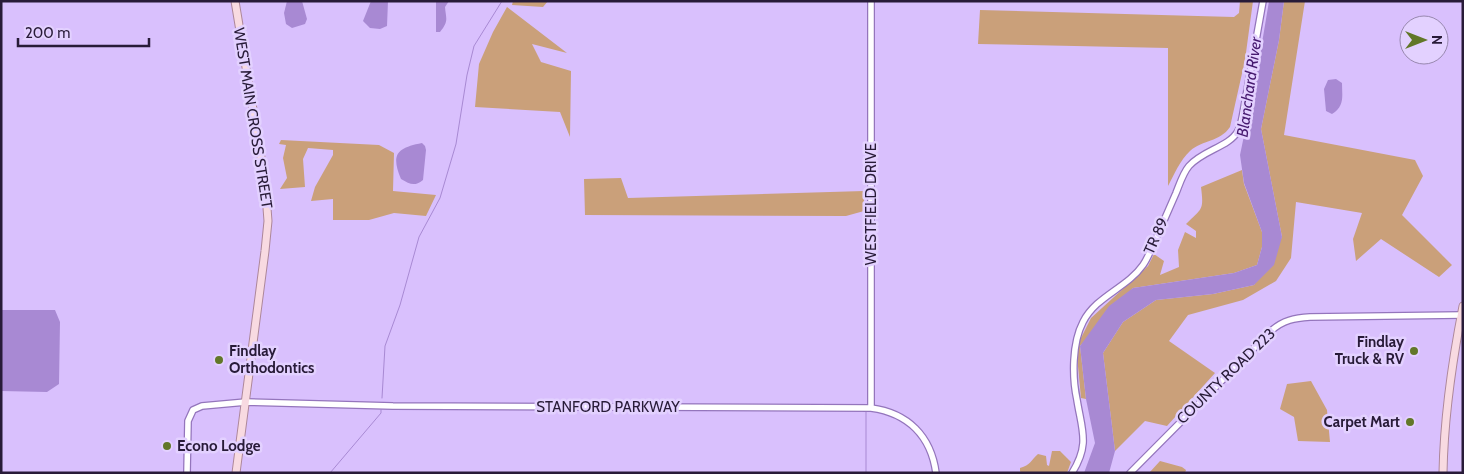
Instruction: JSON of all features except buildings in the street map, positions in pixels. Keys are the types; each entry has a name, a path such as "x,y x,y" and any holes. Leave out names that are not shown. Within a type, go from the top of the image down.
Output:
{"main road":[{"name":"WEST MAIN CROSS STREET","path":"235,1 268,211 265,251 236,473"},
{"path":"1443,473 1445,421 1449,385 1463,306"}],"street":[{"name":"WESTFIELD DRIVE","path":"871,1 871,408"},
{"name":"TR 89","path":"1072,473 1080,458 1084,443 1075,387 1075,344 1079,330 1086,316 1093,308 1129,280 1143,266 1190,164 1206,152 1224,144 1238,130 1243,113 1263,1"},
{"name":"COUNTY ROAD 223","path":"1130,473 1201,400 1281,323 1294,318 1310,317 1461,315"},
{"name":"STANFORD PARKWAY","path":"188,473 188,421 193,410 202,406 246,402 393,406 871,408 884,410 896,415 913,426 929,447 936,473"}],"shaded area":[{"path":"287,1 302,1 307,19 305,24 292,28 286,24 284,13"},
{"path":"371,1 388,1 387,26 380,29 370,28 363,21"},
{"path":"436,1 449,1 445,7 446,22 440,32 436,32"},
{"path":"513,1 548,1 543,7 512,5"},
{"path":"1240,1 1253,1 1245,60 1230,127 1221,136 1190,151 1180,163 1168,186 1168,48 978,44 980,10 1234,17 1239,13"},
{"name":"Blanchard River","path":"1269,1 1284,1 1279,40 1261,129 1282,237 1274,265 1254,285 1213,294 1156,300 1123,322 1103,353 1115,451 1109,473 1084,473 1095,443 1086,399 1080,346 1109,306 1133,288 1234,273 1257,265 1262,247 1262,232 1244,183 1240,155 1257,73"},
{"path":"1284,1 1305,1 1284,135 1415,160 1423,176 1402,215 1452,265 1439,277 1381,239 1356,261 1353,239 1362,213 1296,202 1291,258 1276,281 1243,300 1188,315 1169,341 1215,373 1167,426 1145,421 1115,451 1103,353 1123,322 1156,300 1213,294 1254,285 1282,237 1261,129 1279,40"},
{"path":"507,7 567,53 532,44 541,62 571,71 570,137 560,112 475,107 479,64 493,32"},
{"path":"1336,79 1342,83 1342,100 1339,108 1332,114 1326,111 1324,89 1328,80"},
{"path":"281,140 379,145 394,153 393,191 436,195 426,216 394,213 369,220 333,220 333,199 311,201 315,187 333,155 333,150 308,148 303,159 305,187 280,189 287,178 283,158 286,145 279,144"},
{"path":"422,143 426,150 423,180 414,184 401,179 396,158 401,150 406,147"},
{"path":"1242,170 1244,184 1262,232 1262,247 1257,265 1234,273 1133,288 1080,346 1086,399 1081,398 1077,356 1079,342 1091,318 1148,266 1154,254 1164,261 1160,275 1179,267 1178,250 1185,232 1196,238 1196,231 1186,224 1201,208 1201,187"},
{"path":"621,178 628,198 864,191 864,211 846,216 585,215 584,179"},
{"path":"1,310 55,310 60,322 59,384 47,392 1,391"},
{"path":"1311,381 1327,410 1330,442 1298,441 1294,417 1280,409 1287,384"},
{"path":"1052,451 1060,451 1071,462 1067,473 1021,473 1020,468 1028,464 1038,454 1046,456 1047,465 1049,466"},
{"path":"1160,461 1182,467 1186,470 1185,473 1149,473"}],"waterway":[{"path":"382,398 385,346 400,305 419,237 440,198 456,144 467,75 474,46 502,1"},
{"path":"330,473 381,413 381,410"},
{"path":"866,412 866,473"}],"place":[{"name":"Findlay Truck & RV","path":"1414,351"},
{"name":"Findlay Orthodontics","path":"219,360"},
{"name":"Carpet Mart","path":"1410,422"},
{"name":"Econo Lodge","path":"167,446"}]}
